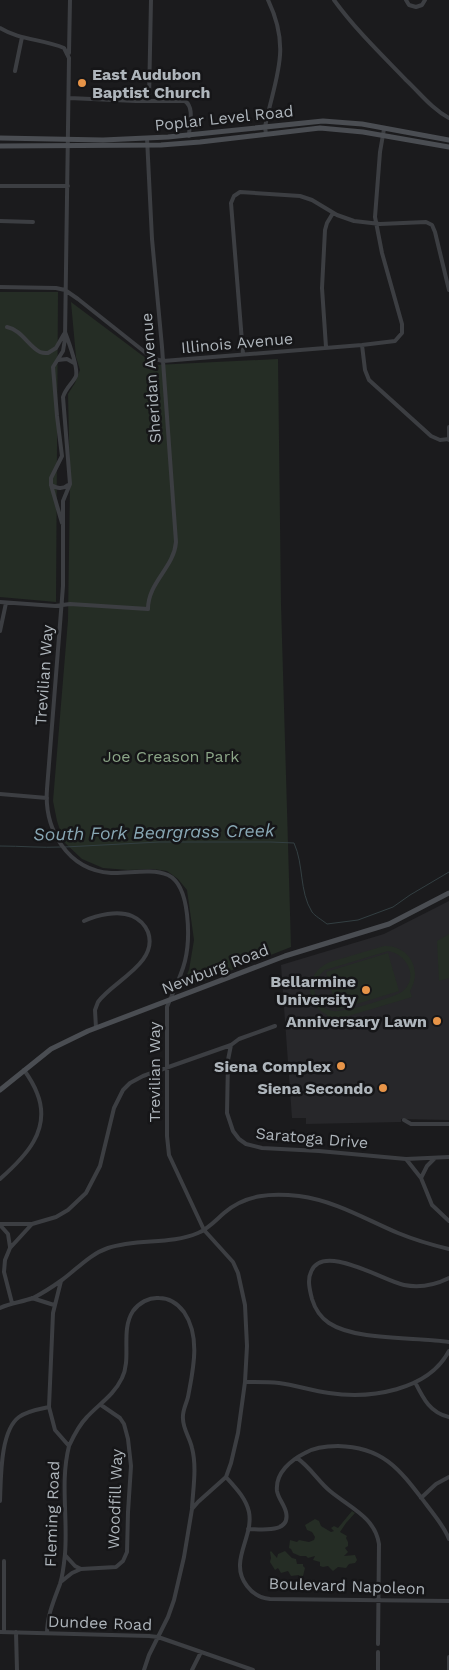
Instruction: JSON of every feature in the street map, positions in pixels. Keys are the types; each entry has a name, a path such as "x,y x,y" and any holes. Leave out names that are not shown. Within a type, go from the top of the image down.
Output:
{"main road":[{"name":"Poplar Level Road","path":"0,138 68,139 189,136 303,122 334,121 449,140"},
{"name":"Poplar Level Road","path":"0,146 148,145 200,142 307,129 336,128 449,147"},
{"name":"Newburg Road","path":"0,1090 51,1049 96,1028 285,956 389,924 449,893"}],"street":[{"name":"Trevilian Way","path":"63,527 51,485 52,475 59,466 62,456 53,367 65,345 70,0"},
{"path":"149,100 151,0"},
{"path":"266,134 265,127 281,49 278,26 268,0"},
{"path":"334,0 359,31 436,111 449,118"},
{"path":"406,0 416,7 422,5 425,0"},
{"path":"0,28 22,37 60,47 66,50 68,55"},
{"path":"15,71 22,37"},
{"path":"69,98 136,101 183,100 189,103 191,109 189,136"},
{"name":"Illinois Avenue","path":"65,290 146,353 155,359 163,361 395,341 400,337 403,329 376,223 375,209 384,129"},
{"name":"Sheridan Avenue","path":"62,606 70,604 148,609 150,594 172,558 176,542 152,239 147,138"},
{"path":"0,186 68,186"},
{"path":"243,354 231,203 233,198 243,192 300,196 312,200 333,213 354,221 376,223 420,221 432,225 449,290"},
{"path":"326,348 322,282 325,230 333,213"},
{"path":"0,221 33,222"},
{"path":"0,287 56,288 65,290"},
{"path":"6,327 24,336 40,352 48,353 56,348 65,332"},
{"name":"Trevilian Way","path":"65,332 76,368 75,377 66,388 63,397 70,484 63,501 64,574 46,798 49,820 54,834 62,846 82,864 112,873 160,873 177,883 182,894 186,911 188,942 185,961 170,1000 167,1014 166,1136 169,1156 204,1230 233,1262 241,1281 246,1316 247,1346 238,1433 226,1477"},
{"path":"362,345 365,370 369,380 431,436 440,440 449,440 449,427"},
{"path":"58,360 67,359 74,363"},
{"path":"51,485 65,488 70,484"},
{"path":"0,602 62,606"},
{"path":"0,631 6,603"},
{"path":"0,794 46,798"},
{"path":"84,921 98,916 122,913 130,915 144,924 150,940 143,961 98,1002 95,1010 96,1028"},
{"path":"0,1224 32,1224 68,1210 82,1197 94,1180 100,1166 114,1108 120,1095 134,1080 231,1045 239,1039 275,1026"},
{"name":"Saratoga Drive","path":"231,1045 228,1060 227,1114 233,1131 246,1144 262,1148 319,1151 406,1160 449,1157"},
{"path":"0,1179 29,1150 39,1129 41,1116 39,1099 24,1070"},
{"path":"404,1120 411,1124 449,1124"},
{"path":"421,1178 427,1166 434,1159"},
{"path":"406,1160 421,1178 432,1205 449,1222"},
{"path":"0,1308 32,1298 61,1281 82,1263 107,1248 122,1244 191,1236 204,1230 242,1200 264,1195 284,1195 332,1204 352,1211 399,1234 449,1250"},
{"path":"0,1224 8,1234 10,1248"},
{"path":"12,1303 4,1272 5,1260 10,1248 32,1224"},
{"path":"449,1278 425,1286 406,1285 335,1260 324,1261 316,1265 310,1274 309,1282 311,1296 316,1308 324,1320 333,1326 370,1336 449,1342"},
{"name":"Fleming Road","path":"47,1633 51,1608 61,1582 65,1555 64,1477 69,1446 55,1430 48,1408 54,1305 61,1281"},
{"path":"32,1298 54,1305"},
{"path":"69,1446 82,1422 101,1405 114,1390 123,1375 128,1324 133,1312 141,1303 150,1299 163,1298 174,1302 187,1318 194,1339 192,1374 182,1416 194,1456 192,1509 179,1584 168,1617 144,1670"},
{"path":"244,1382 278,1383 309,1390 349,1394 384,1391 415,1382 427,1376 438,1367 449,1351"},
{"path":"415,1382 430,1408 443,1416 449,1417"},
{"name":"Woodfill Way","path":"81,1569 116,1568 123,1561 128,1550 131,1466 128,1438 120,1418 101,1405"},
{"path":"0,1501 3,1445 10,1428 19,1417 48,1408"},
{"path":"248,1529 274,1530 284,1523 286,1513 278,1494 277,1483 284,1469 297,1458 312,1450 326,1447 355,1447 376,1453 388,1461 421,1498 441,1524 449,1539"},
{"path":"297,1458 330,1490 362,1514 373,1526 379,1544 378,1644"},
{"path":"192,1509 226,1477"},
{"name":"Boulevard Napoleon","path":"226,1477 238,1490 246,1502 249,1511 248,1529 240,1556 240,1570 248,1587 258,1595 270,1599 449,1601"},
{"path":"421,1498 436,1484 449,1477"},
{"path":"65,1555 75,1566 81,1569"},
{"path":"2,1632 4,1561"},
{"path":"61,1582 72,1573 81,1569"},
{"name":"Dundee Road","path":"2,1632 131,1634 158,1637 253,1670"},
{"path":"16,1632 17,1670"},
{"path":"192,1670 201,1652"},
{"path":"378,1652 378,1670"},
{"path":"449,1657 449,1670"}],"shaded area":[{"name":"Bellarmine University","path":"449,901 449,1120 401,1119 401,1122 306,1124 306,1118 292,1118 281,965 384,934"}],"green space":[{"path":"0,292 58,292 56,602 0,597"},
{"name":"Joe Creason Park","path":"71,302 155,365 278,359 281,604 291,947 191,986 187,986 185,979 189,970 194,940 187,890 178,879 167,871 103,868 82,859 64,842 53,801 68,620 70,484 68,394 80,370 76,357"},
{"path":"449,934 449,978 439,981 437,941"},
{"path":"384,946 393,947 407,954 414,967 414,983 410,991 412,997 328,1022 327,1015 319,1010 314,1003 310,988 316,973 330,962","holes":["388,951 395,953 409,967 410,979 403,991 369,1004 339,1011 325,1008 317,1000 314,990 316,982 325,970"]},
{"path":"388,953 399,991 337,1010 326,972"},
{"path":"352,1511 355,1513 340,1532 347,1536 348,1542 348,1546 345,1548 348,1552 344,1556 355,1555 357,1560 355,1563 349,1564 346,1568 338,1567 333,1571 328,1566 320,1566 320,1562 313,1560 315,1556 308,1558 300,1556 293,1553 289,1548 290,1540 309,1542 314,1540 315,1537 312,1532 307,1530 305,1525 315,1519 319,1521 321,1526 331,1532 334,1531 331,1528 334,1526 338,1528"},
{"path":"271,1551 277,1558 278,1554 285,1551 292,1558 296,1559 297,1564 303,1564 305,1568 302,1580 299,1575 291,1576 288,1571 281,1573 278,1568 275,1570 270,1562"}],"waterway":[{"name":"South Fork Beargrass Creek","path":"65,847 159,842 294,843 308,904 313,914 327,924 358,920 393,907 449,872"},
{"name":"South Fork Beargrass Creek","path":"0,846 62,847"}],"place":[{"name":"East Audubon Baptist Church","path":"82,83"},
{"name":"Bellarmine University","path":"366,990"},
{"name":"Anniversary Lawn","path":"437,1021"},
{"name":"Siena Complex","path":"341,1066"},
{"name":"Siena Secondo","path":"383,1088"}]}
